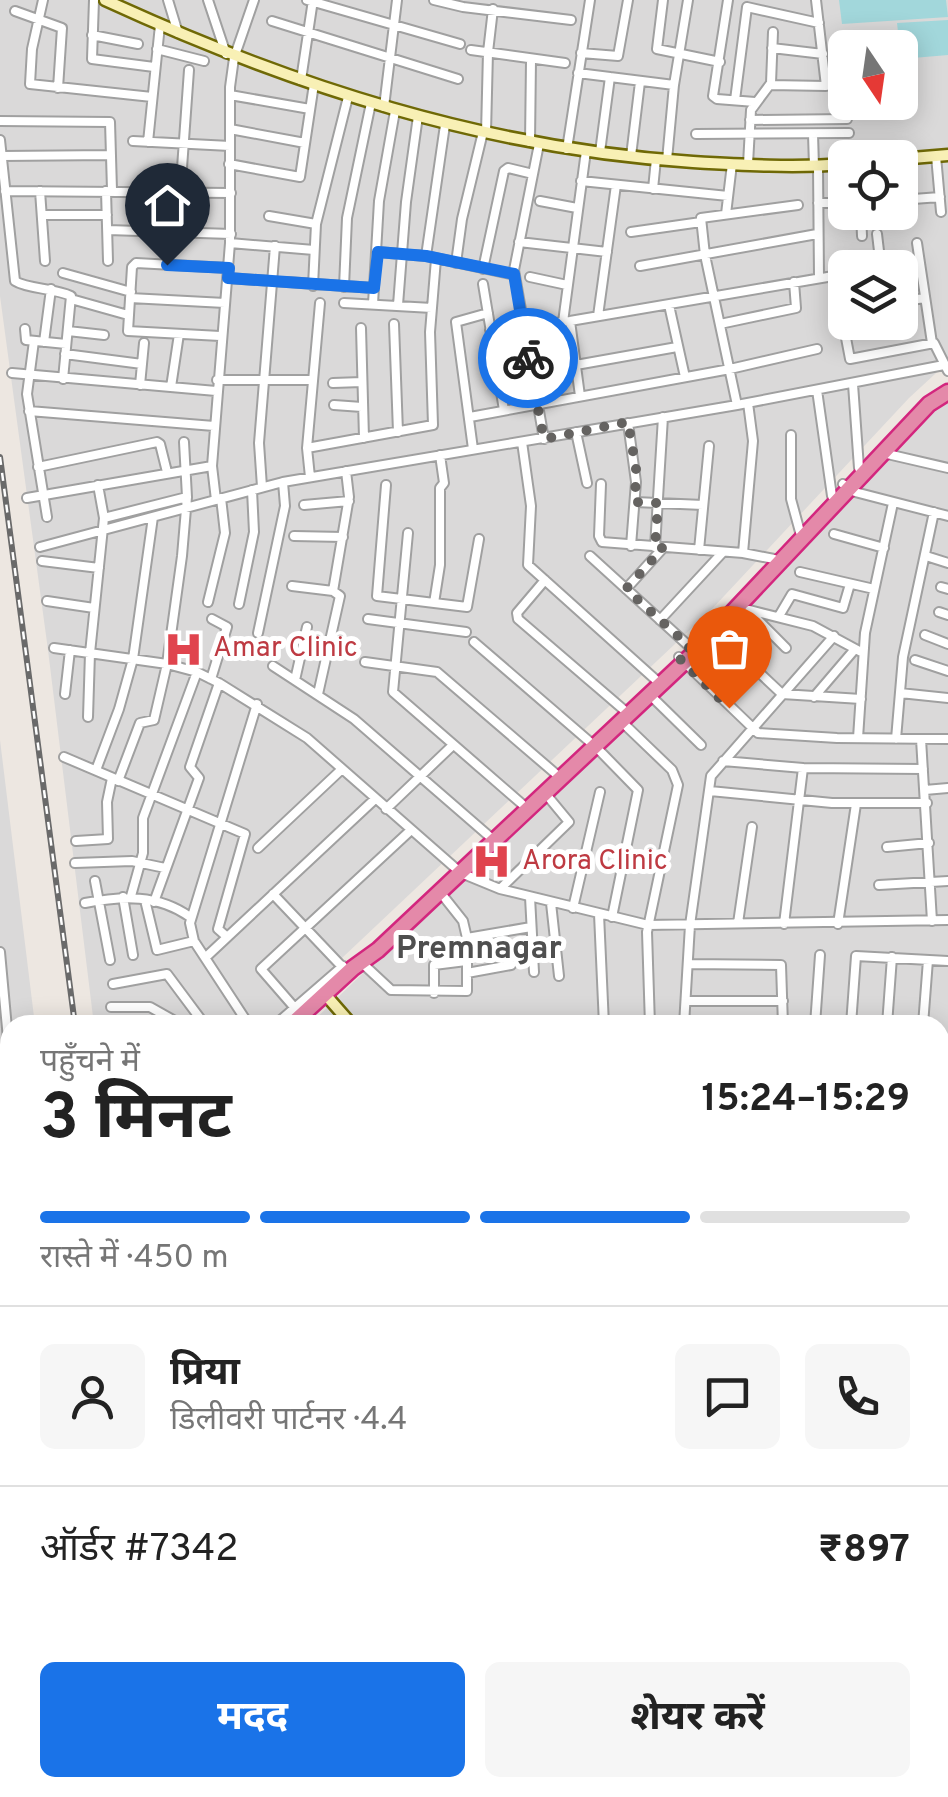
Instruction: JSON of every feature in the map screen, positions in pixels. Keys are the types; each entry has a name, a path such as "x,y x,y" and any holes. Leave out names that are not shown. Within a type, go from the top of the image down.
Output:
{"highway":[{"path":"301,1015 545,793 656,680 745,608 859,468 924,398 948,384"},
{"path":"623,716 650,695 832,496 883,453 929,404 948,392"},
{"path":"353,966 440,892 522,804 593,744"}],"street":[{"path":"43,0 30,83 152,97"},
{"path":"94,0 92,59 154,67"},
{"path":"105,0 230,56 348,97 444,124 535,143 662,160 828,165"},
{"path":"168,0 178,33"},
{"path":"208,0 230,56 231,193 229,273 220,336 212,466 226,533 208,602"},
{"path":"230,56 254,0"},
{"path":"300,80 311,0 460,44"},
{"path":"373,304 397,0"},
{"path":"434,0 571,20"},
{"path":"567,148 590,0"},
{"path":"581,52 618,56 628,0"},
{"path":"663,0 656,47 720,62"},
{"path":"653,190 662,160 688,0"},
{"path":"728,0 714,98 755,102"},
{"path":"770,85 825,86 816,0"},
{"path":"735,100 747,7 819,22"},
{"path":"456,263 462,220 485,133 493,9"},
{"path":"16,11 63,30 58,88"},
{"path":"272,21 458,79"},
{"path":"148,142 160,25"},
{"path":"748,164 755,102 770,85 773,32"},
{"path":"92,35 138,44"},
{"path":"772,48 823,54"},
{"path":"157,49 204,61"},
{"path":"470,50 564,64"},
{"path":"531,60 533,174 514,274 544,439"},
{"path":"182,168 188,70"},
{"path":"578,73 674,86"},
{"path":"600,152 610,77"},
{"path":"631,156 640,82"},
{"path":"230,164 300,177 314,84"},
{"path":"230,95 310,110"},
{"path":"313,286 316,224 348,97"},
{"path":"344,287 347,218 371,103"},
{"path":"398,305 418,116"},
{"path":"750,120 828,119"},
{"path":"0,121 108,121 108,261"},
{"path":"426,256 444,124"},
{"path":"230,129 305,143"},
{"path":"696,134 849,134"},
{"path":"813,134 819,277"},
{"path":"0,140 16,283 70,295 63,379"},
{"path":"133,141 230,146"},
{"path":"580,396 567,322 567,284 586,151"},
{"path":"2,156 111,155"},
{"path":"942,156 942,212"},
{"path":"726,214 732,164"},
{"path":"483,268 504,171 508,168 533,174"},
{"path":"581,181 728,196"},
{"path":"598,316 616,185"},
{"path":"5,191 231,193"},
{"path":"40,191 45,261"},
{"path":"918,198 940,196"},
{"path":"540,202 577,208"},
{"path":"818,203 828,203"},
{"path":"737,405 701,222 703,216 798,205"},
{"path":"42,215 108,215"},
{"path":"269,216 316,224"},
{"path":"632,232 701,222"},
{"path":"108,230 314,250"},
{"path":"862,230 862,236"},
{"path":"640,266 817,234"},
{"path":"877,234 879,250"},
{"path":"518,242 607,252"},
{"path":"40,548 283,482 946,368 932,343 917,243"},
{"path":"262,487 259,443 275,246"},
{"path":"378,252 426,256 514,274"},
{"path":"307,448 433,424 430,344 436,259"},
{"path":"220,336 129,332 132,267 136,263 229,273 273,283 374,288"},
{"path":"63,273 130,295 225,302"},
{"path":"490,330 567,322 828,276"},
{"path":"530,277 567,284"},
{"path":"720,324 796,308 794,282"},
{"path":"483,284 504,410"},
{"path":"44,342 51,289"},
{"path":"918,299 924,298"},
{"path":"71,299 128,315"},
{"path":"310,478 307,448 320,302"},
{"path":"344,303 432,308"},
{"path":"669,305 684,377"},
{"path":"473,450 456,322 488,313"},
{"path":"394,324 398,432"},
{"path":"362,328 364,438"},
{"path":"25,329 26,340 142,364"},
{"path":"68,331 104,335"},
{"path":"170,387 180,334"},
{"path":"847,340 850,358 932,343"},
{"path":"34,341 28,411 47,517"},
{"path":"140,385 144,343"},
{"path":"576,365 677,347"},
{"path":"470,417 816,350"},
{"path":"12,373 216,391"},
{"path":"217,380 312,380"},
{"path":"333,383 362,382"},
{"path":"853,384 859,468"},
{"path":"817,390 832,496"},
{"path":"743,554 753,440 748,403"},
{"path":"334,405 362,408"},
{"path":"28,411 214,426"},
{"path":"626,589 659,548 663,417"},
{"path":"628,422 636,469 631,546"},
{"path":"576,432 586,483"},
{"path":"791,435 791,499 800,532"},
{"path":"38,466 157,442 166,472"},
{"path":"76,841 108,839 108,802 115,779 140,723 154,720 166,664 187,508 184,442"},
{"path":"522,442 531,506 527,564 656,680"},
{"path":"699,550 708,446"},
{"path":"883,453 948,468"},
{"path":"434,602 440,565 440,488 444,483 440,455"},
{"path":"28,498 212,466"},
{"path":"333,591 348,501 346,471"},
{"path":"258,633 285,506 283,482"},
{"path":"601,484 600,541 774,559"},
{"path":"88,717 90,653 104,518 98,485"},
{"path":"386,485 376,594 469,606 479,538"},
{"path":"846,487 948,516"},
{"path":"239,604 254,532 252,490"},
{"path":"104,518 187,497"},
{"path":"304,505 348,501"},
{"path":"635,502 703,505"},
{"path":"858,738 859,651 893,503"},
{"path":"896,738 903,657 934,512"},
{"path":"96,770 133,659 152,517"},
{"path":"408,534 393,666 395,695 522,804"},
{"path":"834,534 884,548"},
{"path":"294,536 343,537"},
{"path":"660,620 723,552"},
{"path":"590,556 660,620 684,656 751,730 763,734 948,739"},
{"path":"926,556 948,563"},
{"path":"42,562 98,568"},
{"path":"800,572 874,589"},
{"path":"545,580 517,613 518,619 623,716 678,781 648,926 650,1015"},
{"path":"779,616 792,594 843,608 850,584"},
{"path":"292,586 333,591 340,598 318,694"},
{"path":"47,601 94,608"},
{"path":"745,608 834,636 859,651"},
{"path":"745,608 786,648"},
{"path":"194,940 157,950 150,901 199,778 190,766 227,628 212,619"},
{"path":"368,619 466,632"},
{"path":"295,680 307,627"},
{"path":"716,631 782,694 861,699"},
{"path":"925,635 948,644"},
{"path":"685,1015 690,924 711,776 834,636"},
{"path":"474,642 593,744 638,790 612,917"},
{"path":"54,648 166,664 215,681 307,738 458,870 500,888 648,926 948,920"},
{"path":"66,694 70,650"},
{"path":"814,697 859,651"},
{"path":"915,660 948,671"},
{"path":"365,662 440,674 556,774"},
{"path":"273,666 354,719 489,836"},
{"path":"133,956 127,896 141,862 143,818 198,672"},
{"path":"900,693 948,698"},
{"path":"650,695 701,745"},
{"path":"243,1015 194,940 190,917 257,704"},
{"path":"921,738 932,921"},
{"path":"386,809 452,745"},
{"path":"64,757 246,837 218,930 226,936"},
{"path":"723,760 804,768 924,769"},
{"path":"784,924 804,768"},
{"path":"258,848 342,770"},
{"path":"925,790 948,788"},
{"path":"573,908 600,792"},
{"path":"710,792 856,804 927,803"},
{"path":"500,888 568,824 569,820 545,793"},
{"path":"206,958 375,799"},
{"path":"838,924 856,804"},
{"path":"738,923 752,827"},
{"path":"294,1007 261,969 411,830"},
{"path":"888,847 930,843"},
{"path":"76,863 141,862 165,868"},
{"path":"95,882 110,960"},
{"path":"879,885 948,882"},
{"path":"273,894 353,966 391,990 466,992 467,938 462,916 440,892"},
{"path":"85,902 127,896 174,908 190,917"},
{"path":"530,897 534,972"},
{"path":"551,903 559,976"},
{"path":"599,914 604,1015"},
{"path":"467,938 531,927"},
{"path":"0,952 7,1015"},
{"path":"816,1015 820,955"},
{"path":"852,1015 856,956 948,962"},
{"path":"888,1015 892,957"},
{"path":"434,993 434,966 466,960"},
{"path":"924,1015 928,960"},
{"path":"689,964 781,965 783,1015"},
{"path":"467,973 510,965"},
{"path":"286,1015 353,966"},
{"path":"113,984 167,974 198,1015"},
{"path":"318,999 339,1015"},
{"path":"686,1001 783,1001"},
{"path":"111,1007 150,1007 164,1015"},
{"path":"521,1797 559,1797"}],"shaded area":[{"path":"0,0 948,0 948,362 909,398 711,610 282,1015 93,1015 0,296"},
{"path":"948,399 948,1015 319,1015 790,563 932,406"},
{"path":"0,740 34,1015 0,1015"}],"water":[{"path":"839,0 946,0 948,17 842,24"},
{"path":"948,20 948,55 918,58 918,30 898,30 897,23"}],"railway":[{"path":"0,457 74,1015"}],"way so far":[{"path":"528,358 544,439 628,422 636,469 635,502 658,503 655,548 663,548 626,589 690,647 678,657 729,708"}],"place":[{"name":"Amar Clinic","path":"183,649"},
{"name":"Arora Clinic","path":"492,862"}],"district":[{"name":"Premnagar","path":"479,950"}],"route":[{"path":"167,265 229,268 228,278 374,288 378,252 426,256 514,274 528,358"}]}
